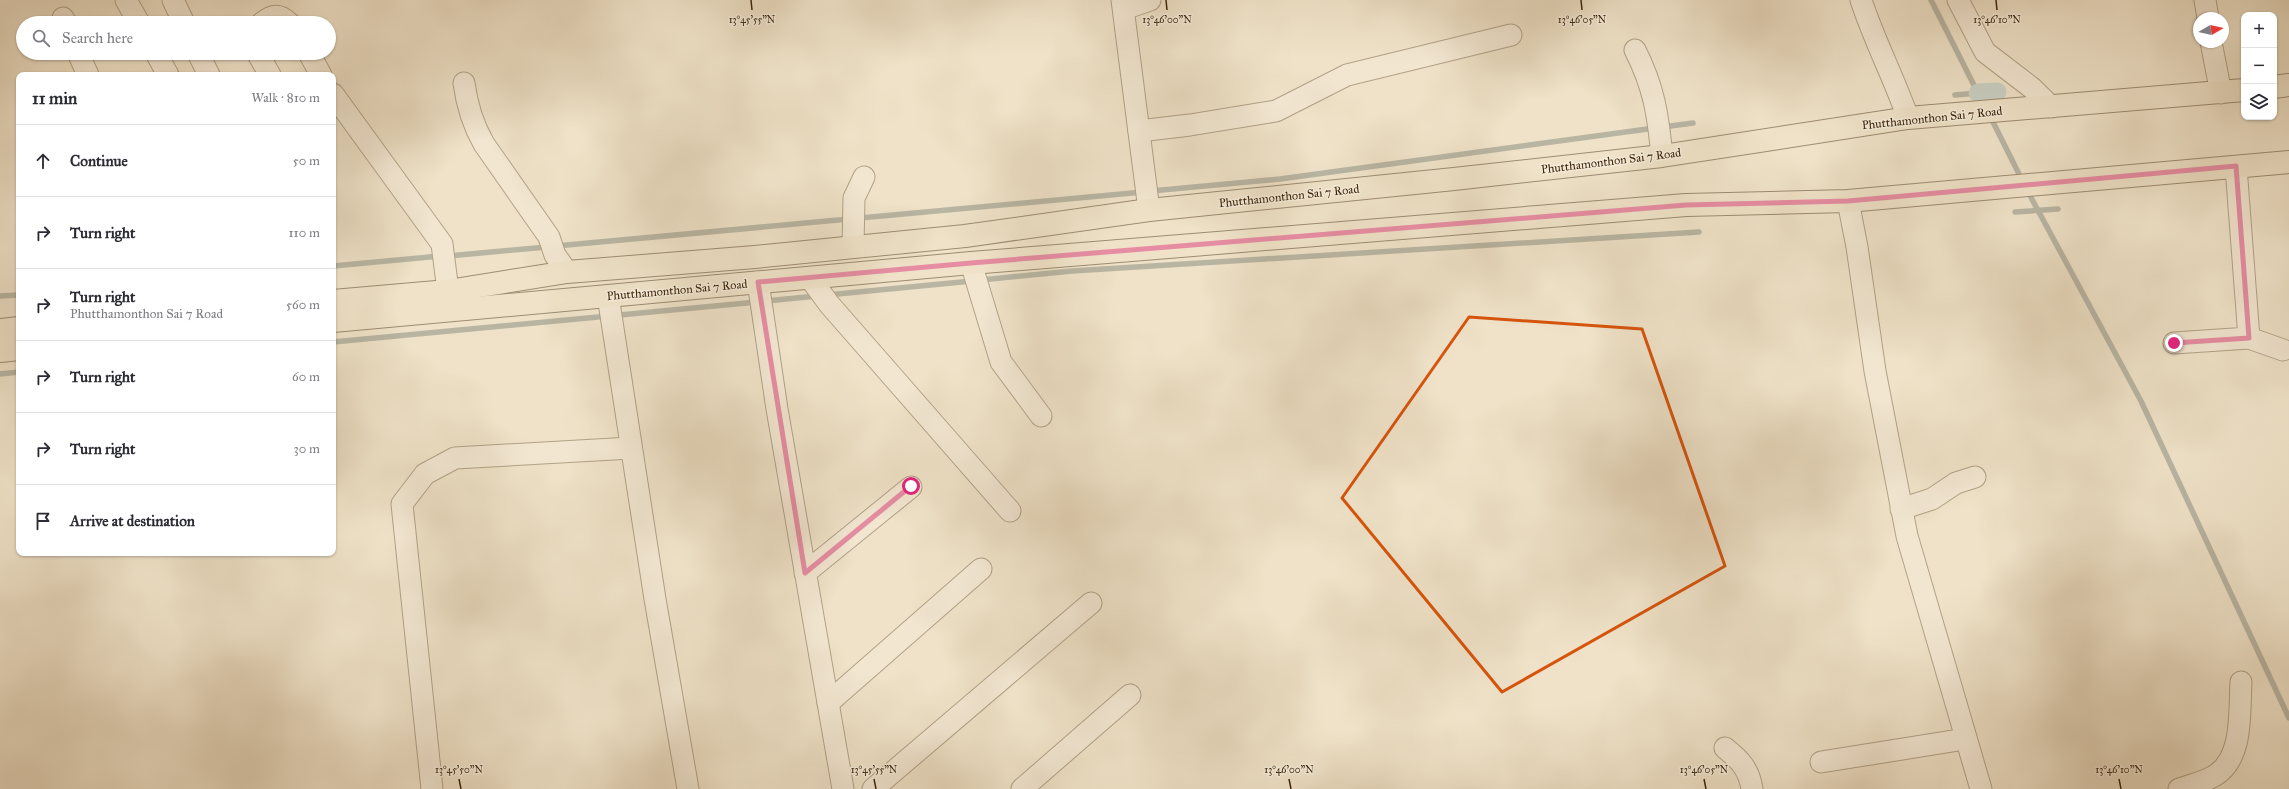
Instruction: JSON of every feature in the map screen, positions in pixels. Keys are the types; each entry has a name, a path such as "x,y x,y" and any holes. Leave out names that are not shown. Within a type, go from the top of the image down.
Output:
{"main road":[{"path":"2277,87 2289,85"},
{"name":"Phutthamonthon Sai 7 Road","path":"336,300 448,281 557,255 755,256 854,236 965,236 1148,198 1462,178 1662,156 1908,118 1961,112 2051,107 2241,90"},
{"name":"Phutthamonthon Sai 7 Road","path":"336,321 758,285 818,289 972,266 1686,205 1848,201 2289,162"},
{"path":"0,330 16,328"},
{"path":"0,351 16,349"}],"street":[{"path":"126,0 135,16"},
{"path":"173,0 181,16"},
{"path":"1148,198 1123,4 1150,0"},
{"path":"1861,0 1881,53 1894,79 1908,118"},
{"path":"1958,0 1985,52 2010,73 2032,88 2051,107"},
{"path":"2205,0 2207,12"},
{"path":"1139,131 1190,125 1276,111 1347,76 1511,35"},
{"path":"2213,48 2221,93"},
{"path":"1634,50 1647,74 1658,114 1662,156"},
{"path":"81,60 87,72"},
{"path":"160,60 166,72"},
{"path":"202,60 208,72"},
{"path":"261,60 268,72"},
{"path":"313,60 319,72"},
{"path":"464,83 466,102 475,129 557,255"},
{"path":"336,98 442,244 448,281"},
{"path":"2236,166 2249,338"},
{"path":"854,236 854,198 864,177"},
{"path":"1848,201 1857,247 1875,372 1907,536 1965,739 1981,789"},
{"path":"972,266 1001,362 1041,416"},
{"path":"758,285 842,789"},
{"path":"818,289 1010,512"},
{"path":"608,298 631,448 688,789"},
{"path":"2174,343 2249,338 2283,350"},
{"path":"432,789 402,504 425,474 456,458 631,448"},
{"path":"1902,509 1932,500 1956,483 1975,477"},
{"path":"805,573 911,486"},
{"path":"828,703 981,569"},
{"path":"873,789 1091,603"},
{"path":"2179,789 2214,776 2224,767 2234,753 2241,682"},
{"path":"1022,789 1130,695"},
{"path":"1821,762 1965,739"},
{"path":"1725,748 1740,760 1747,769 1752,789"}],"highlighted area":[{"path":"1469,317 1642,329 1725,566 1502,692 1342,498"}],"waterway":[{"path":"1931,0 1985,107"},
{"path":"1978,93 1997,92"},
{"path":"1955,95 1978,93"},
{"path":"1990,116 2022,180"},
{"path":"1663,127 1693,123"},
{"path":"1151,191 1280,179 1655,128"},
{"path":"2027,190 2141,401 2289,718"},
{"path":"556,246 1143,192"},
{"path":"2015,212 2058,209"},
{"path":"981,280 1072,271 1699,232"},
{"path":"448,256 547,247"},
{"path":"336,266 440,256"},
{"path":"827,295 972,281"},
{"path":"0,296 16,295"},
{"path":"766,301 817,296"},
{"path":"336,342 757,302"},
{"path":"0,374 16,372"}],"route":[{"path":"911,486 805,573 777,409 758,282 971,263 1686,205 1848,201 2236,166 2249,338 2174,343"}]}
